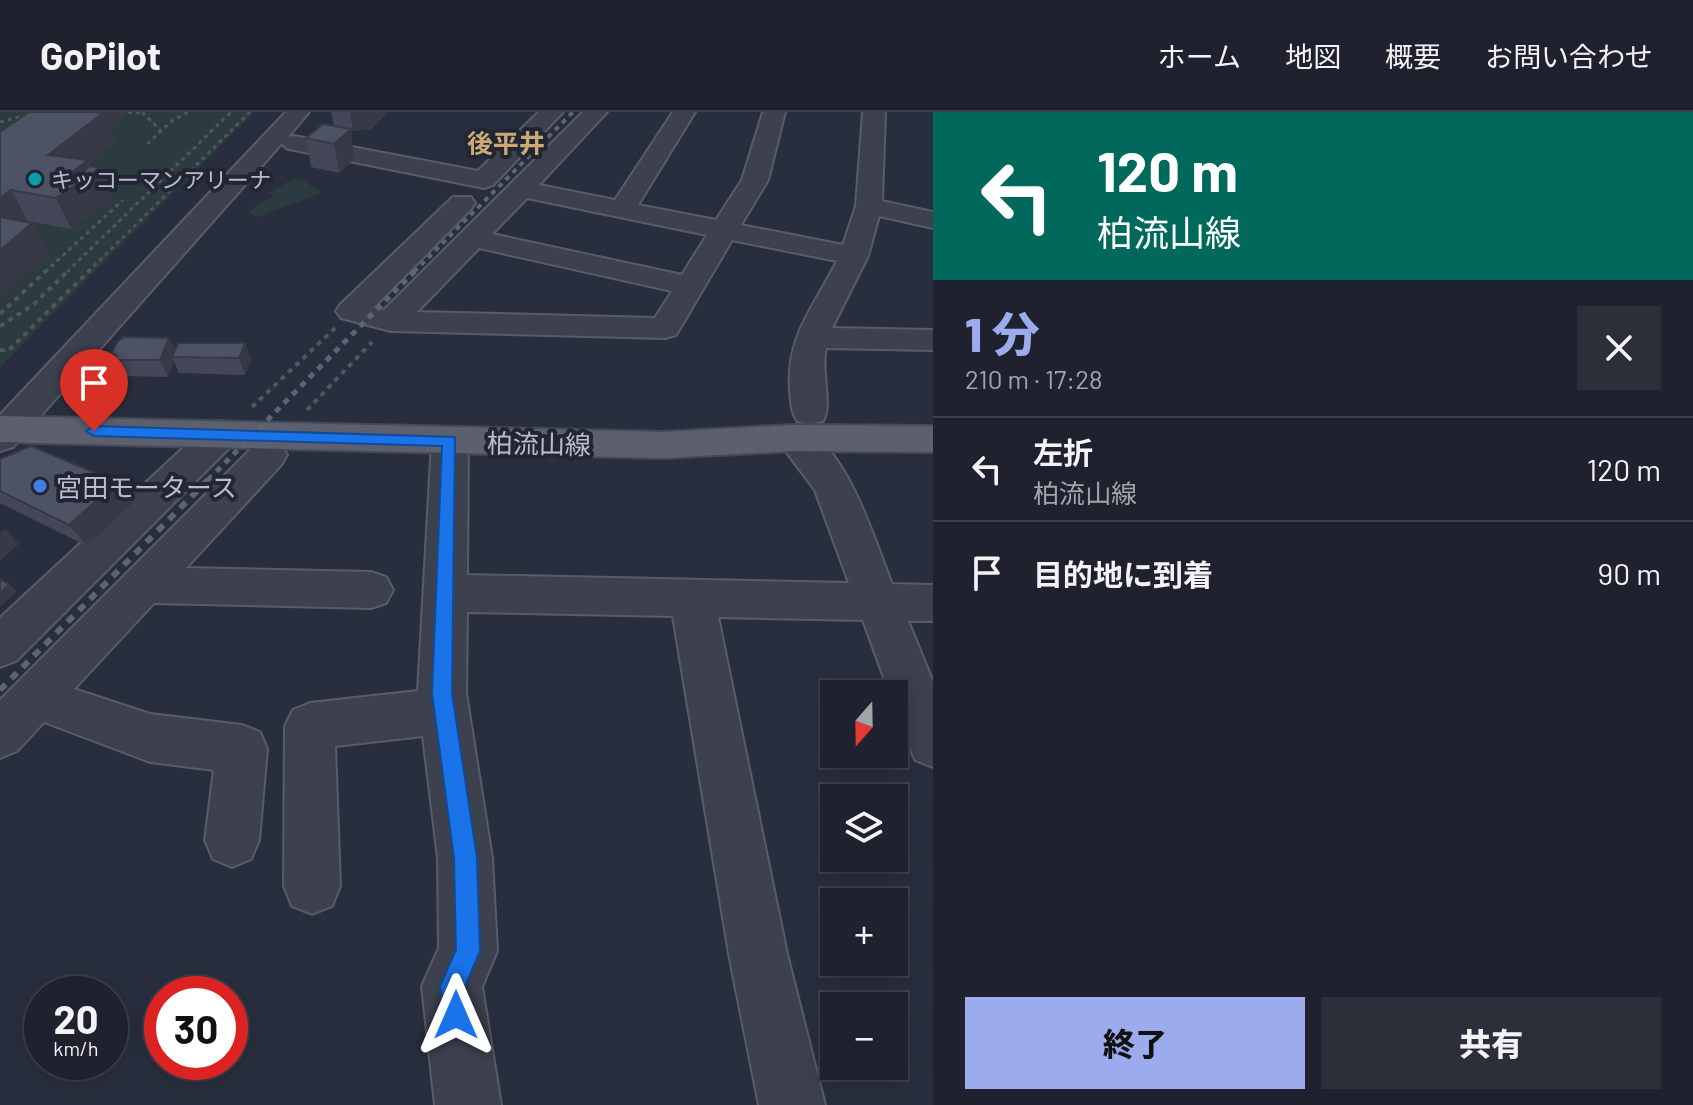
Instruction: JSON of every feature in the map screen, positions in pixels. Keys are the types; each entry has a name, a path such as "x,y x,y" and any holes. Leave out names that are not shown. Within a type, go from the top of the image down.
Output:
{"main road":[{"name":"柏流山線","path":"2,424 235,422 450,441 663,445 802,425 933,439"}],"street":[{"path":"2,424 273,126 298,112"},
{"path":"273,126 484,180 552,112"},
{"path":"391,321 596,112"},
{"path":"622,209 684,112"},
{"path":"352,311 391,321 665,328 755,180 774,112"},
{"path":"874,112 870,200 854,256 812,338 805,365 802,425 813,457 833,486 933,743"},
{"path":"502,162 530,180 622,209 854,256"},
{"path":"870,200 933,204"},
{"path":"870,200 933,220"},
{"path":"352,311 462,203"},
{"path":"474,238 690,286"},
{"path":"812,338 933,340"},
{"path":"0,647 235,422"},
{"path":"450,441 444,711 465,858 468,951 452,986 468,1105"},
{"path":"0,734 268,455"},
{"path":"143,585 371,590"},
{"path":"447,593 933,603"},
{"path":"692,598 758,954 792,1105"},
{"path":"37,696 96,721 150,738 242,749 232,840"},
{"path":"312,886 310,726 444,711"}],"path":[{"path":"0,122 37,112"},
{"path":"120,112 142,112 161,131"},
{"path":"147,144 188,112"},
{"path":"0,326 33,305 231,112"},
{"path":"0,350 8,351 250,112"},
{"path":"29,115 32,120"},
{"path":"0,314 123,200"},
{"path":"235,422 352,311"},
{"path":"303,418 305,412 391,321"}],"shaded area":[{"path":"0,112 254,112 0,367"},
{"path":"292,179 301,179 322,193 257,217 248,213 260,202 274,197 270,193"}],"building":[{"path":"29,112 103,113 48,155 88,160 61,181 70,182 90,166 100,168 56,198 11,190 0,198 0,132"},
{"path":"323,124 351,129 334,144 306,138"},
{"path":"0,217 32,223 0,250"},
{"path":"124,337 169,338 160,360 113,360 116,355 111,354"},
{"path":"178,343 245,343 239,358 172,357"},
{"path":"31,446 117,482 69,525 0,491 0,459"},
{"path":"0,579 9,584 0,593"}],"railway":[{"path":"414,272 573,112"},
{"path":"208,480 416,270"},
{"path":"0,690 210,478"}],"place":[{"name":"キッコーマンアリーナ","path":"35,179"},
{"name":"宮田モータース","path":"40,486"}],"district":[{"name":"後平井","path":"506,142"}],"route":[{"path":"94,431 450,441 442,693 465,858 468,951 452,986 456,1015"}]}
